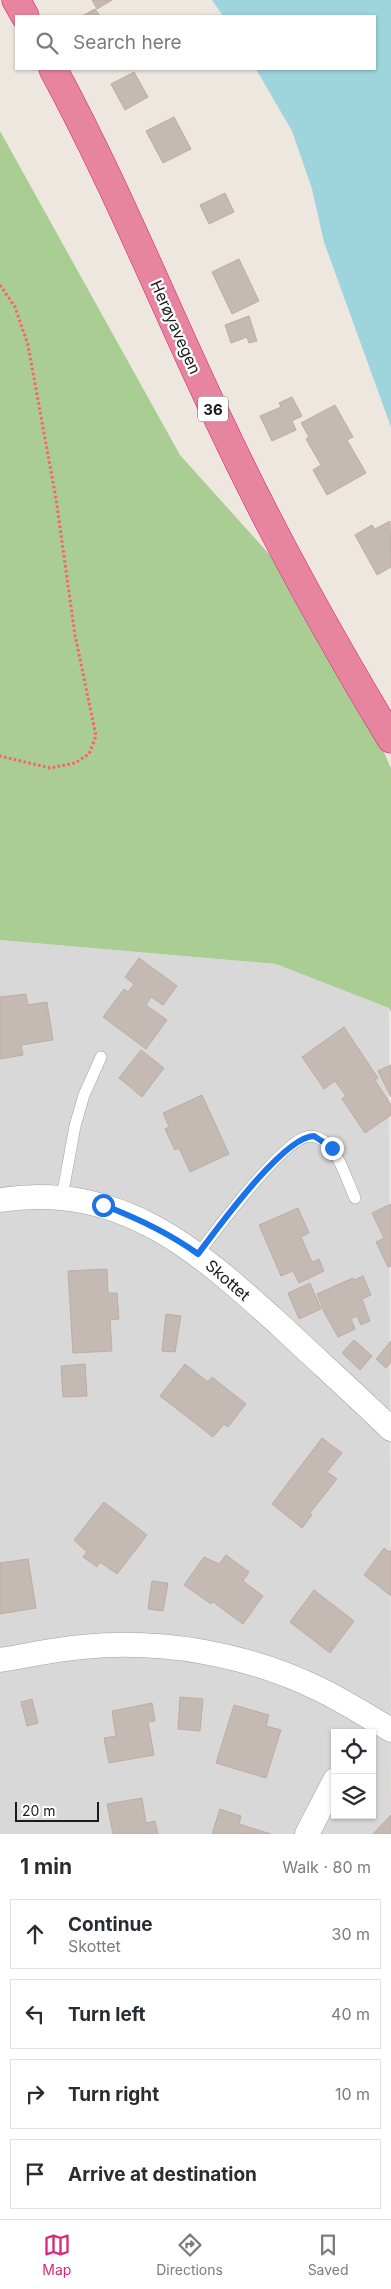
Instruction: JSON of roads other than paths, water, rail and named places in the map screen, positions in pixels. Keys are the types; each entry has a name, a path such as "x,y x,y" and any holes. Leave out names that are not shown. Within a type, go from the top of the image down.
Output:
{"highway":[{"path":"16,0 24,15"},
{"name":"Herøyavegen","path":"54,70 111,182 222,427 282,551 391,739"}],"street":[{"name":"Skottet","path":"0,1200 62,1198 103,1205 136,1218 179,1240 226,1276 391,1429"},
{"path":"0,1660 83,1647 144,1646 205,1652 257,1665 317,1688 364,1725 391,1730"},
{"path":"306,1834 331,1787"}],"lane":[{"path":"62,1198 75,1126 84,1095 101,1057"},
{"path":"198,1254 230,1211 274,1162 297,1141 307,1136 324,1141 332,1148 355,1198"}],"water":[{"path":"212,0 391,0 391,427 324,242 312,189 292,131 257,70 376,70 376,15 222,15"}]}
